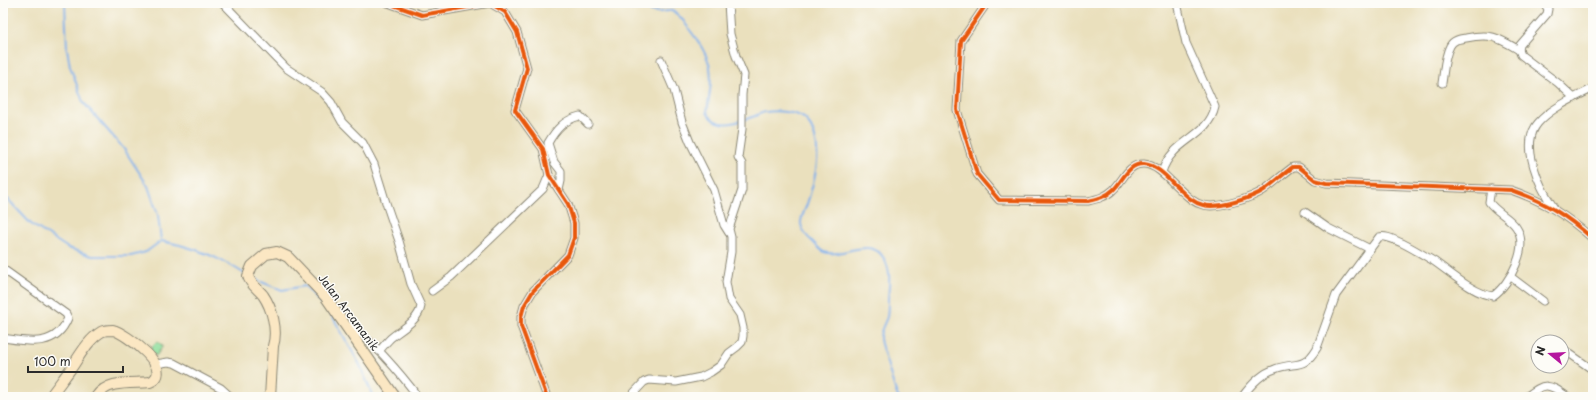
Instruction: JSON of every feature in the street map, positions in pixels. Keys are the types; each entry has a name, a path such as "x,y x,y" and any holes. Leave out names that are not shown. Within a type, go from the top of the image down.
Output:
{"street":[{"path":"223,3 286,68 322,92 331,102 342,122 363,143 374,164 400,241 411,284 421,306 419,313 414,319 390,338 379,352"},
{"path":"388,3 422,15 490,3 505,12 517,32 527,68 515,110 543,149 549,175 568,204 574,223 574,238 568,255 533,291 524,306 521,317 521,326 547,397"},
{"path":"630,397 644,382 649,380 676,382 701,377 721,365 728,353 742,342 743,328 740,315 729,299 726,282 731,252 730,226 742,190 742,164 738,156 742,129 742,95 744,75 736,56 730,34 728,3"},
{"path":"987,3 961,41 957,110 977,174 999,200 1088,201 1100,198 1113,191 1131,168 1136,164 1146,164 1162,172 1190,199 1204,206 1223,205 1264,190 1293,167 1299,167 1315,180 1326,183 1512,190 1554,209 1593,239"},
{"path":"1162,172 1168,158 1174,150 1209,122 1214,115 1215,107 1186,43 1177,3"},
{"path":"1519,50 1520,45 1547,14 1548,10 1544,3"},
{"path":"1442,83 1450,45 1455,40 1488,35 1500,39 1519,50 1521,55 1558,83 1574,98"},
{"path":"661,60 674,90 682,122 690,142 714,190 724,225 731,237"},
{"path":"1554,209 1544,194 1538,179 1531,146 1532,134 1537,124 1544,117 1593,88"},
{"path":"559,190 561,171 554,162 548,143 555,131 566,121 580,116 588,124"},
{"path":"432,291 451,277 543,189 549,175"},
{"path":"1242,397 1264,374 1275,368 1300,365 1312,355 1317,348 1336,295 1379,238 1384,236 1390,238 1432,260 1480,292 1493,296 1499,291 1511,277 1516,266 1520,238 1517,228 1489,202 1491,189"},
{"path":"1306,212 1328,228 1370,249"},
{"name":"Jalan Arcamanik","path":"270,397 273,346 276,338 273,321 271,311 263,296 248,276 252,266 258,260 266,254 274,252 280,252 288,257 316,285 395,397"},
{"path":"3,269 66,314 68,318 60,330 48,340 31,342 3,338"},
{"path":"1511,277 1543,301"},
{"path":"345,325 354,328 379,352 401,375 418,397"},
{"path":"50,397 87,345 102,332 108,330 117,332 150,355 156,364 157,374 153,380 113,385 102,390 96,397"},
{"path":"1570,354 1593,370"},
{"path":"156,364 168,362 174,363 221,388 232,397"},
{"path":"1526,397 1536,388 1547,386 1558,389 1568,397"}],"green space":[{"path":"157,341 163,346 156,356 149,350"}],"waterway":[{"path":"65,3 67,49 70,66 83,102 124,149 148,186 158,215 161,241"},
{"path":"634,3 651,11 675,12 682,19 704,50 708,59 711,77 707,112 711,118 722,123 728,123 749,118 763,112 775,111 793,113 803,117 806,120 812,129 816,140 817,162 813,184 801,220 802,227 807,236 824,252 838,253 855,249 871,248 877,251 886,262 889,272 887,317 881,331 880,339 898,397"},
{"path":"3,194 31,224 68,248 92,256 131,256 146,252 161,241 204,253 225,262 245,274"},
{"path":"254,279 282,290 305,286 330,312 360,365 373,397"}],"cycle path":[{"path":"388,3 422,15 490,3 505,12 517,32 527,68 515,110 543,149 549,175 568,204 574,223 574,238 568,255 533,291 524,306 521,317 521,326 547,397"},
{"path":"987,3 961,41 957,110 977,174 999,200 1088,201 1104,196 1117,186 1130,169 1138,164 1144,164 1153,166 1160,171 1195,202 1209,206 1235,202 1259,193 1293,167 1299,167 1315,180 1326,183 1511,190 1545,204 1574,223 1593,239"}]}
